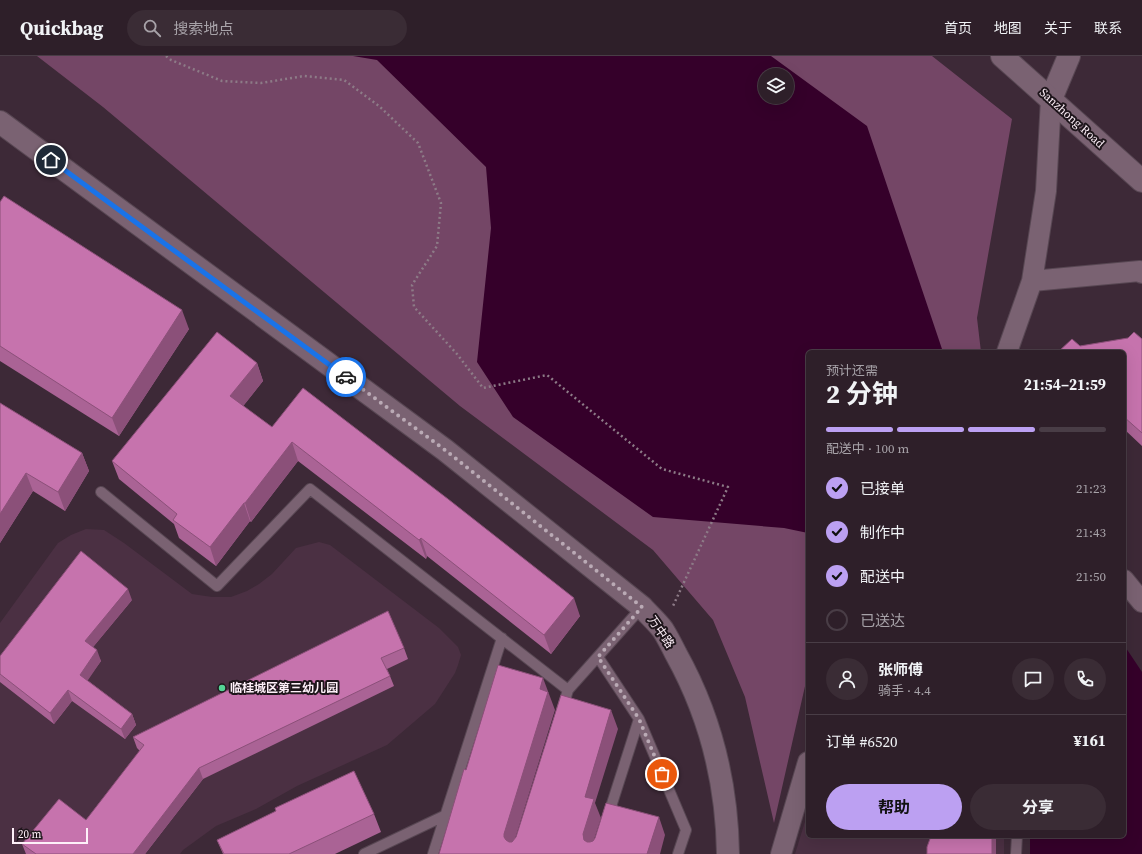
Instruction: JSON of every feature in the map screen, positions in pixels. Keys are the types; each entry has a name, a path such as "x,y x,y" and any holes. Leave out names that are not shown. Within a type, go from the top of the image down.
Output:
{"street":[{"name":"Sanzhong Road","path":"1002,56 1142,181"},
{"path":"1008,350 1032,281 1046,191 1051,99 1069,56"},
{"name":"万中路","path":"0,122 445,450 642,607 662,630 688,674 708,723 718,760 728,839 728,854"},
{"path":"1032,281 1140,271 1142,273"},
{"path":"1126,582 1142,602"},
{"path":"781,854 806,769"}],"lane":[{"path":"101,492 217,586 310,489 568,690"},
{"path":"559,720 568,690 642,607"},
{"path":"433,854 502,638"},
{"path":"598,657 639,719 686,830 678,854"},
{"path":"606,824 639,719"},
{"path":"364,854 446,815"},
{"path":"1016,838 1016,854"}],"path":[{"path":"166,56 171,60 222,81 261,83 304,76 344,80 379,106 418,143 441,203 437,246 412,285 414,307 457,354 483,388 547,375 662,469 728,488 662,630"}],"shaded area":[{"path":"37,56 932,56 1012,119 977,318 981,350 806,350 806,682 774,823 745,697 713,620 653,550 460,406 103,107"},
{"path":"353,56 771,56 787,68 758,68 758,104 794,104 794,73 867,126 942,350 806,350 806,533 784,528 653,517 513,417 477,362 491,228 486,167 377,60"},
{"name":"临桂城区第三幼儿园","path":"86,529 104,530 124,543 192,594 212,597 231,597 247,591 259,584 272,574 296,548 319,542 330,545 439,628 458,647 461,655 455,673 435,704 387,745 297,786 256,809 216,826 183,850 180,854 0,854 0,623 58,543 71,535"},
{"path":"1126,648 1142,672 1142,854 1030,854 1030,838 1126,838"},
{"path":"806,818 806,838 1004,838 1004,854 795,854"}],"building":[{"path":"4,196 182,310 112,418 0,346 0,202"},
{"path":"217,332 257,363 230,396 272,427 303,388 574,598 544,635 421,538 419,540 292,442 210,547 173,520 177,514 112,461"},
{"path":"1134,332 1142,339 1142,433 1126,419 1126,350 1060,350 1072,339 1080,346 1128,338"},
{"path":"0,403 82,453 58,492 26,473 0,514"},
{"path":"81,551 128,589 85,641 97,650 80,675 132,714 121,729 68,690 50,713 0,674 0,656"},
{"path":"388,611 404,648 381,658 390,676 199,768 133,854 36,854 22,844 59,799 86,820 144,745 133,737"},
{"path":"498,665 543,678 540,689 548,692 504,834 506,840 512,842 516,837 561,695 611,710 585,797 594,799 583,834 584,840 590,842 595,838 606,803 659,817 647,854 439,854 464,769 466,770"},
{"path":"354,771 374,814 289,854 224,854 217,840 276,811 275,808"},
{"path":"930,838 992,838 992,854 927,854 927,847"}],"way so far":[{"path":"346,377 445,450 642,607 598,657 639,719 662,774"}],"place":[{"name":"临桂城区第三幼儿园","path":"222,688"}],"route":[{"path":"51,160 346,377"}]}
